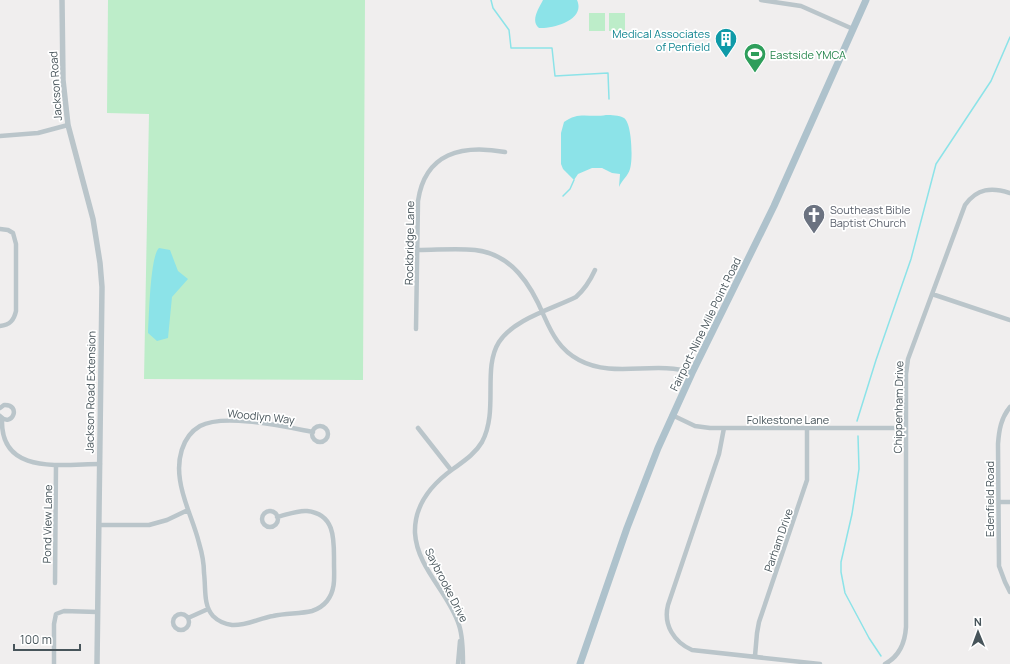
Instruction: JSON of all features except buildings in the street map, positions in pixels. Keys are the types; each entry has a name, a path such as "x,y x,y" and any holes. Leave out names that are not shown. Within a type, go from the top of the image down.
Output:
{"main road":[{"name":"Fairport-Nine Mile Point Road","path":"580,664 641,488 672,415 774,206 866,0"}],"street":[{"name":"Jackson Road","path":"0,136 38,133 68,125 63,80 62,0"},
{"path":"761,0 801,6 853,28"},
{"name":"Jackson Road Extension","path":"68,125 93,219 102,287 97,664"},
{"name":"Rockbridge Lane","path":"416,329 418,201 421,186 428,170 442,158 455,152 479,150 505,152"},
{"name":"Chippenham Drive","path":"885,664 895,658 902,647 906,627 906,374 908,359 965,205 975,194 987,189 1010,193"},
{"path":"0,229 8,230 13,233 16,244 16,311 11,322 0,326"},
{"path":"418,250 477,250 499,257 519,271 528,283 554,337 560,346 578,360 589,365 612,369 678,369 692,373"},
{"name":"Saybrooke Drive","path":"463,664 461,631 455,616 420,553 415,533 421,502 433,486 451,470 466,460 478,448 485,434 490,418 491,361 499,342 514,326 576,297 590,282 595,270"},
{"path":"932,294 1010,320"},
{"path":"0,408 7,404 12,406 14,411 12,418 7,420 1,417"},
{"name":"Edenfield Road","path":"1010,407 1005,413 999,431 998,444 999,566 1010,592"},
{"name":"Folkestone Lane","path":"672,415 700,427 906,428"},
{"path":"1,417 4,439 12,451 30,462 56,464 100,464"},
{"name":"Woodlyn Way","path":"208,609 201,551 196,529 181,488 179,461 187,438 199,427 213,422 247,422 268,424 313,432"},
{"path":"418,428 451,470"},
{"path":"724,428 719,454 668,605 666,620 674,637 684,646 692,650 820,664"},
{"name":"Parham Drive","path":"755,656 759,622 807,480 807,428"},
{"name":"Pond View Lane","path":"55,583 56,464"},
{"path":"999,502 1010,502"},
{"path":"99,525 149,525 167,520 188,510"},
{"path":"188,618 208,609 214,617 220,621 234,625 274,616 314,611 320,608 327,601 334,584 334,538 330,525 321,516 306,511 277,517"},
{"path":"54,664 54,624 56,614 64,611 97,612"},
{"name":"Saybrooke Drive","path":"458,664 461,631"}],"green space":[{"path":"108,0 365,0 363,380 144,379 149,114 107,113"},
{"path":"589,13 605,13 605,31 589,31"},
{"path":"609,13 625,13 625,31 609,31"}],"water":[{"path":"543,0 577,0 579,7 573,18 567,22 552,27 539,28 536,25 535,18"},
{"path":"606,115 624,118 629,127 632,150 631,164 628,174 619,187 620,174 612,173 602,168 592,168 578,174 574,180 563,169 561,164 561,133 564,122 579,116"},
{"path":"159,248 170,250 178,271 188,279 172,297 168,338 157,341 148,333 152,275 156,253"}],"waterway":[{"path":"491,0 493,8 509,30 511,48 552,48 555,76 608,73 609,99"},
{"path":"857,421 876,360 911,259 936,164 991,81 1010,37"},
{"path":"563,196 570,189 574,180"},
{"path":"858,436 859,469 852,514 841,562 841,572 845,593 869,638 881,656"}],"place":[{"name":"Medical Associates of Penfield","path":"726,58"},
{"name":"Eastside YMCA","path":"755,74"},
{"name":"Southeast Bible Baptist Church","path":"814,234"}]}
